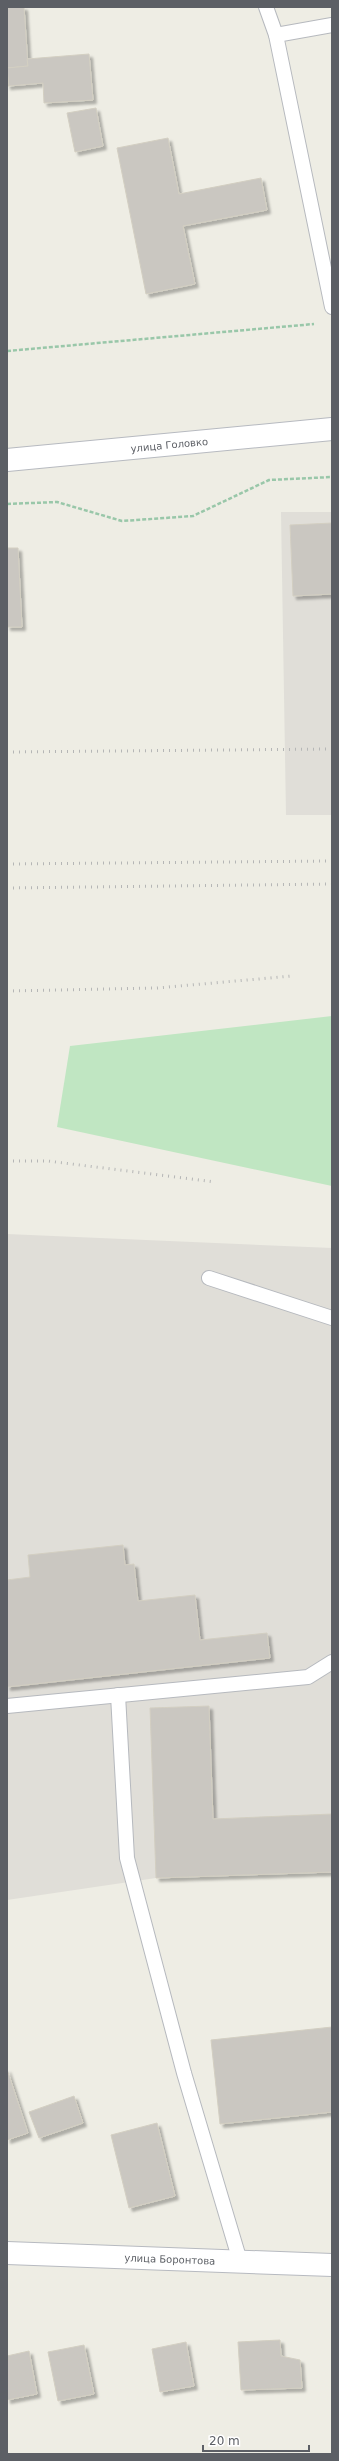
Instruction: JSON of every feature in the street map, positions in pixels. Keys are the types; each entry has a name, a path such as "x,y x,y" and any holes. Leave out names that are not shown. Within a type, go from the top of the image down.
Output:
{"main road":[{"name":"улица Головко","path":"7,460 332,429"},
{"name":"улица Боронтова","path":"7,2253 332,2265"}],"lane":[{"path":"266,7 276,35 332,307"},
{"path":"276,35 332,25"},
{"path":"208,1278 332,1318"},
{"path":"7,1706 308,1677 332,1662"},
{"path":"118,1695 127,1858 184,2073 240,2262"}],"path":[{"path":"7,351 316,324"},
{"path":"7,504 58,502 122,521 194,516 269,480 332,477"}],"shaded area":[{"path":"281,512 332,512 332,815 286,815"},
{"path":"7,1234 332,1248 332,1872 156,1878 7,1900"}],"green space":[{"path":"332,1016 332,1186 57,1127 70,1046"}],"building":[{"path":"7,7 24,7 28,66 7,68"},
{"path":"89,54 93,100 44,103 43,83 9,86 7,68 28,66 27,59"},
{"path":"7,68 9,86 7,86"},
{"path":"96,108 103,146 75,152 67,113"},
{"path":"168,138 179,194 261,178 267,210 183,226 195,284 146,294 117,148"},
{"path":"332,523 332,594 293,596 290,525"},
{"path":"7,548 18,548 22,627 7,627"},
{"path":"123,1545 125,1565 134,1564 138,1601 195,1595 200,1640 267,1633 270,1658 7,1687 7,1580 30,1577 28,1555"},
{"path":"209,1706 213,1819 332,1814 332,1872 156,1878 150,1708"},
{"path":"332,2027 332,2112 220,2124 211,2040"},
{"path":"7,2069 28,2133 7,2140"},
{"path":"74,2096 83,2123 39,2138 29,2112"},
{"path":"157,2123 175,2196 129,2208 111,2135"},
{"path":"280,2340 281,2356 300,2360 302,2388 241,2390 238,2342"},
{"path":"186,2342 194,2386 160,2392 152,2349"},
{"path":"84,2345 94,2394 58,2401 48,2352"},
{"path":"29,2351 37,2394 7,2400 7,2356"}],"railway":[{"path":"7,752 332,749"},
{"path":"7,864 332,861"},
{"path":"7,888 332,884"},
{"path":"7,991 157,988 292,976"},
{"path":"7,1161 48,1161 215,1182"}]}
